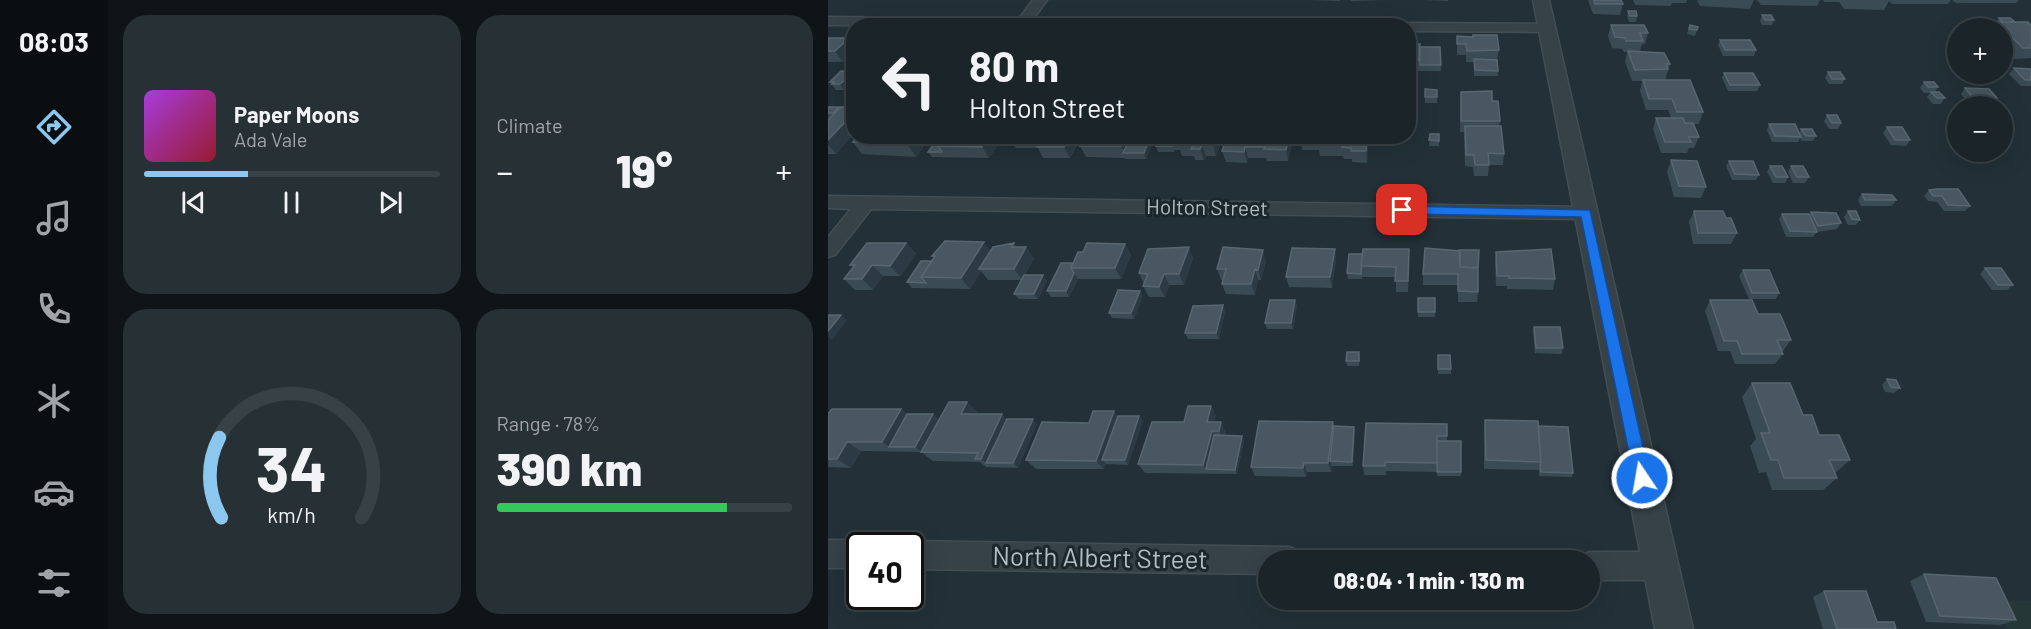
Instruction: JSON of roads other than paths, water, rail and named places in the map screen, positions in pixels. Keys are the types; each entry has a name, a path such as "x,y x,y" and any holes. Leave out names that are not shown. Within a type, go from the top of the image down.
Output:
{"street":[{"path":"1027,18 1040,0"},
{"path":"1541,0 1674,629"},
{"path":"828,21 846,21"},
{"path":"1416,27 1547,28"},
{"name":"Holton Street","path":"828,202 1586,213"},
{"path":"828,250 866,203"},
{"path":"828,554 846,554"},
{"name":"North Albert Street","path":"924,555 1258,561"},
{"path":"1600,566 1661,566"}]}
